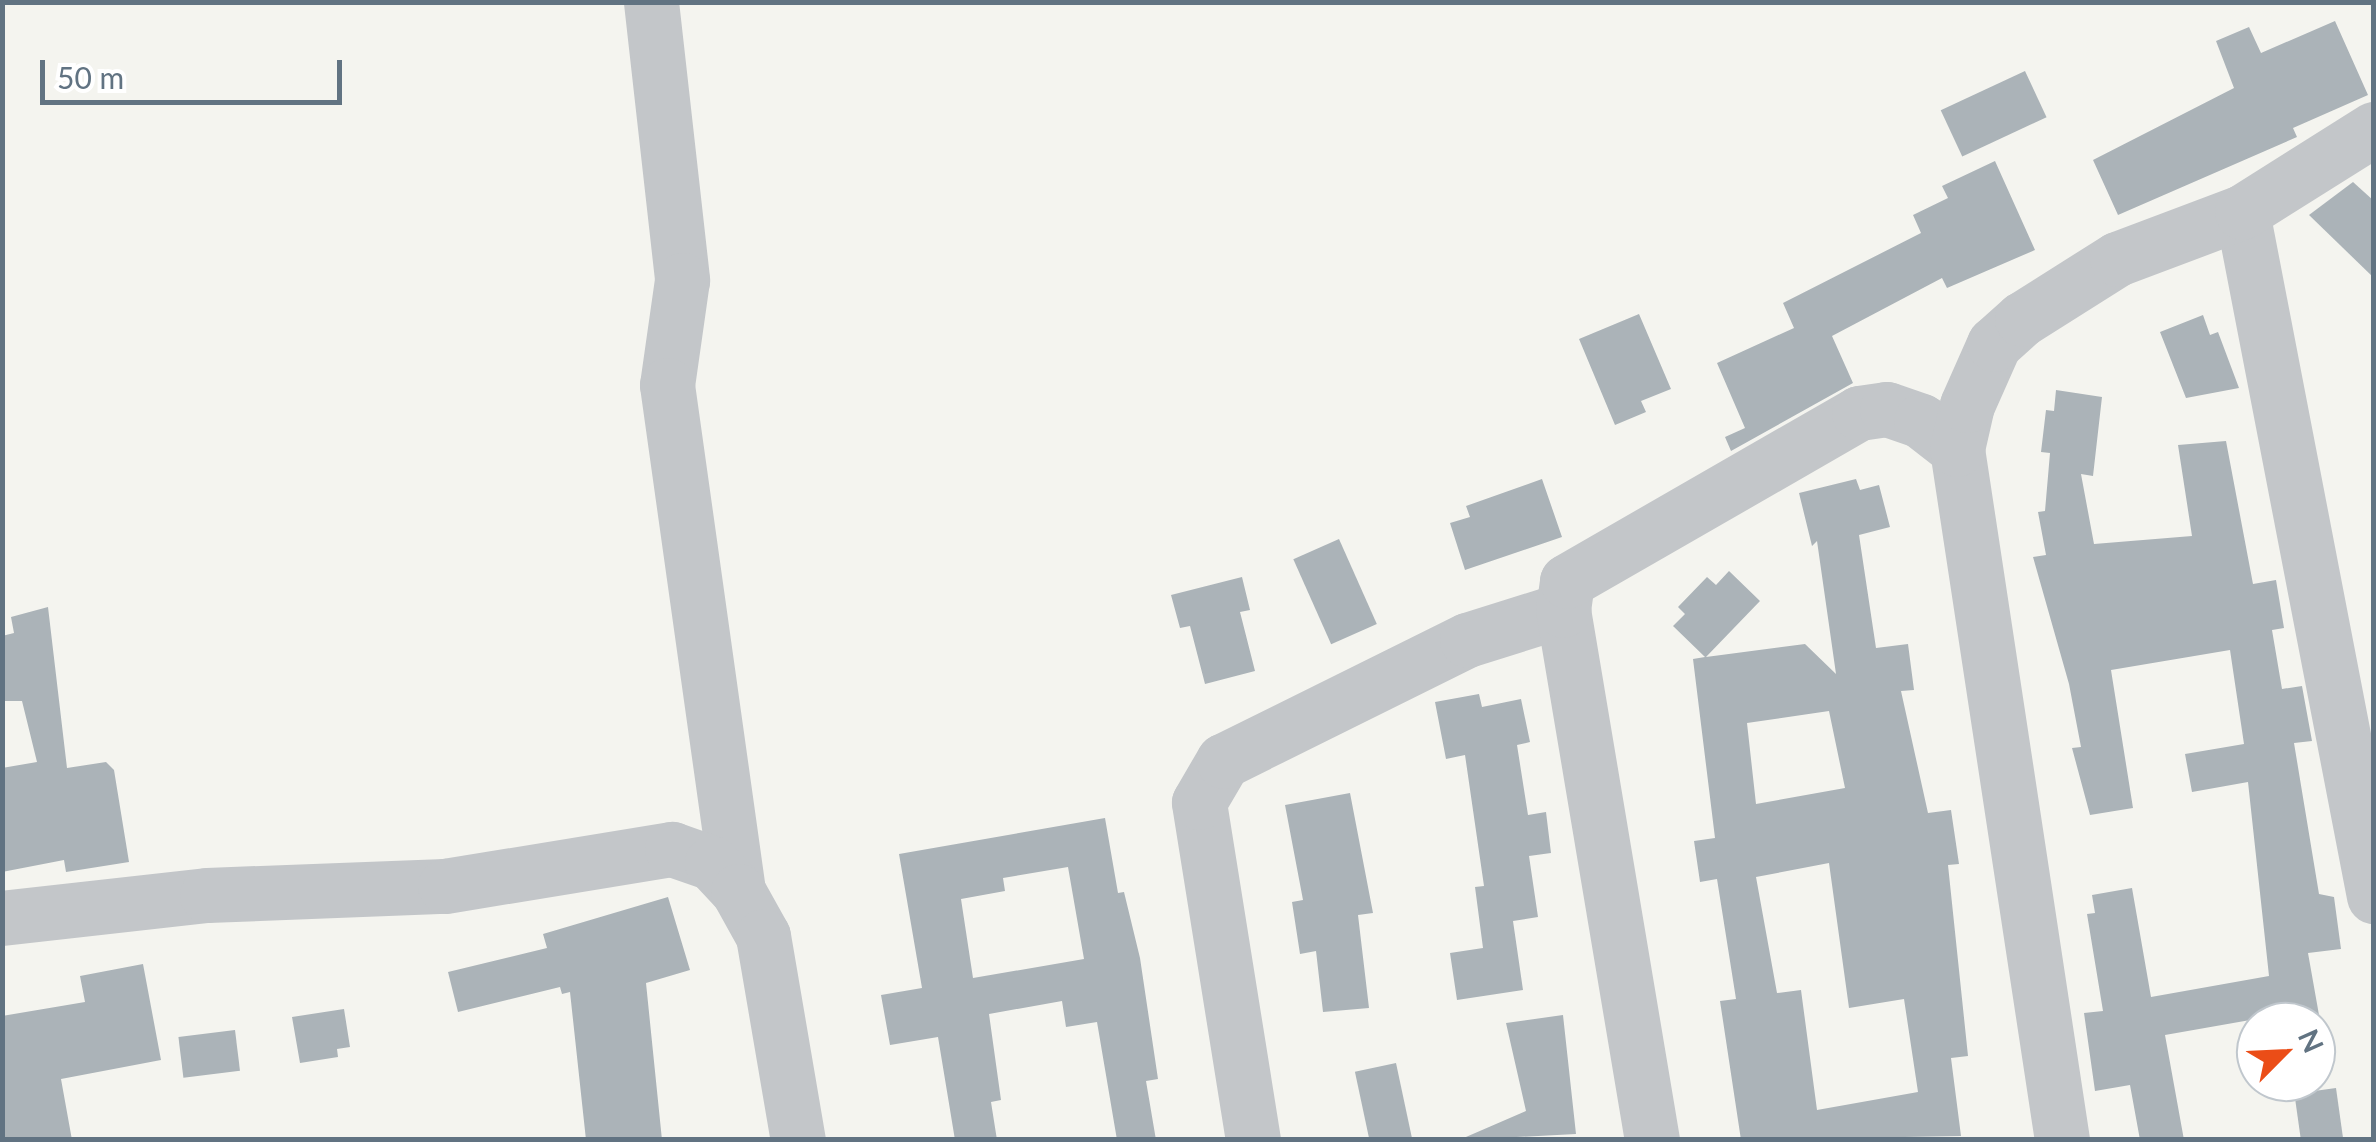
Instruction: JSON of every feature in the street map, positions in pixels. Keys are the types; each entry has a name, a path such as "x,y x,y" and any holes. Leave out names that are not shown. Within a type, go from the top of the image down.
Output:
{"street":[{"path":"651,2 682,280 667,385 738,890"},
{"path":"2062,1140 1957,448 1977,374 1994,344 2022,319 2117,259 2242,212 2374,129"},
{"path":"2242,212 2374,896"},
{"path":"1652,1140 1563,610 1567,581 1859,413 1887,409 1920,420 1957,448"},
{"path":"1252,1140 1200,802 1223,761 1467,640 1563,610"},
{"path":"2,918 207,896 445,886 672,849 712,863 738,890 763,936 798,1140"}],"building":[{"path":"2335,21 2368,95 2293,128 2297,137 2118,215 2093,160 2234,88 2216,41 2249,27 2261,53"},
{"path":"2025,71 2047,117 1962,157 1941,110"},
{"path":"1995,161 2035,250 1947,288 1942,278 1832,336 1853,383 1731,451 1725,437 1745,428 1717,363 1794,328 1783,303 1921,233 1913,215 1948,198 1942,186"},
{"path":"2353,182 2374,201 2374,278 2309,215"},
{"path":"1639,314 1671,389 1641,401 1646,412 1615,425 1579,339"},
{"path":"2203,315 2210,335 2218,332 2239,388 2186,398 2160,332"},
{"path":"2056,390 2102,397 2093,476 2081,474 2094,544 2192,536 2178,445 2226,441 2253,584 2276,580 2284,628 2272,630 2282,689 2302,686 2312,741 2294,743 2319,894 2334,897 2341,949 2308,953 2317,1002 2236,1002 2236,1023 2165,1035 2184,1140 2140,1140 2130,1085 2095,1091 2084,1013 2103,1011 2087,914 2095,913 2092,895 2132,888 2151,997 2269,976 2248,782 2192,792 2185,754 2244,744 2230,650 2111,670 2133,808 2090,815 2072,748 2081,747 2069,684 2033,557 2046,555 2038,512 2045,511 2050,453 2041,452 2046,410 2054,411"},
{"path":"1542,479 1562,537 1465,570 1450,523 1470,517 1466,506"},
{"path":"1856,479 1860,490 1879,485 1890,527 1859,535 1876,648 1908,644 1914,690 1901,691 1928,813 1951,810 1959,864 1948,865 1968,1056 1951,1058 1961,1136 1741,1140 1720,1001 1736,999 1717,879 1700,882 1694,841 1715,838 1693,659 1705,657 1673,626 1685,614 1678,607 1707,577 1716,585 1729,571 1760,601 1706,657 1805,644 1836,674 1817,541 1812,546 1799,493","holes":["1829,711 1845,788 1756,804 1747,723","1829,863 1849,1008 1904,999 1918,1092 1817,1110 1801,990 1777,993 1756,877"]},
{"path":"1339,539 1377,624 1331,644 1293,559"},
{"path":"1242,577 1250,610 1240,612 1255,671 1205,684 1190,626 1180,628 1171,595"},
{"path":"48,607 67,768 106,762 114,770 129,862 66,872 64,860 2,872 2,768 37,762 22,701 2,701 2,636 14,633 11,617"},
{"path":"1479,694 1482,707 1521,699 1530,742 1517,745 1528,815 1546,812 1551,853 1529,856 1538,917 1513,921 1523,990 1457,1000 1450,953 1483,948 1475,887 1484,886 1465,755 1446,759 1435,702"},
{"path":"1350,793 1373,913 1358,915 1369,1008 1323,1012 1316,951 1300,954 1292,902 1303,900 1285,805"},
{"path":"1105,818 1118,893 1124,892 1140,958 1158,1079 1146,1081 1156,1140 1117,1140 1097,1022 1066,1027 1062,1001 989,1014 1001,1100 991,1102 997,1140 955,1140 938,1037 890,1045 881,995 922,988 899,854","holes":["1068,867 1084,959 973,978 961,899 1005,891 1003,878"]},
{"path":"668,897 690,970 646,983 662,1140 586,1140 570,992 562,994 560,987 458,1012 448,972 547,948 543,934"},
{"path":"143,964 161,1060 61,1079 72,1140 2,1140 2,1016 85,1002 80,976"},
{"path":"344,1009 350,1047 337,1049 338,1057 300,1063 292,1017"},
{"path":"1563,1015 1576,1134 1459,1140 1526,1111 1506,1023"},
{"path":"235,1030 240,1071 183,1078 178,1037"},
{"path":"1396,1063 1412,1140 1369,1140 1355,1072"},
{"path":"2336,1088 2343,1139 2301,1140 2296,1102 2336,1102"}]}
